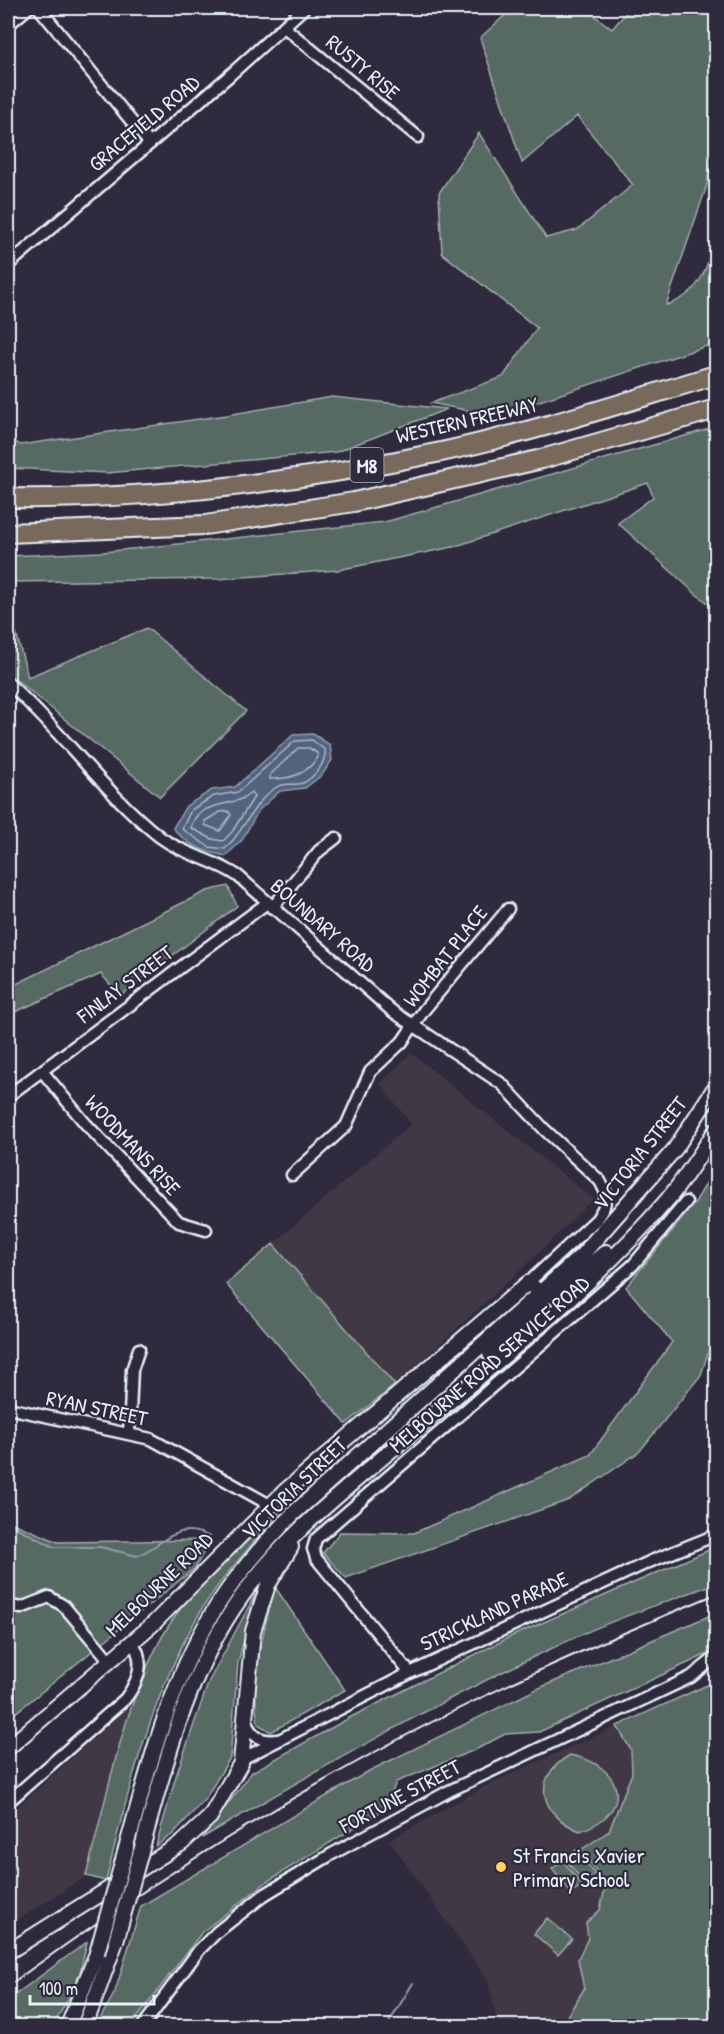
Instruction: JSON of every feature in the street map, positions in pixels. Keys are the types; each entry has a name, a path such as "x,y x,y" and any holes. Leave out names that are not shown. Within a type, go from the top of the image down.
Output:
{"highway":[{"name":"WESTERN FREEWAY","path":"8,496 40,499 185,491 273,482 441,451 572,418 717,375"},
{"name":"M8","path":"8,532 205,525 354,502 542,459 717,409"}],"main road":[{"name":"VICTORIA STREET","path":"68,2026 97,1953 157,1742 184,1667 204,1628 237,1578 294,1513 580,1256 651,1180 675,1149 717,1086"},
{"name":"VICTORIA STREET","path":"85,2026 116,1941 179,1721 212,1644 256,1577 274,1556 317,1515 577,1292 665,1202 717,1130"},
{"path":"528,1283 548,1296 558,1293 665,1202"},
{"name":"MELBOURNE ROAD","path":"8,1748 132,1642 183,1594 270,1505 528,1283"},
{"path":"350,1486 533,1316 542,1303 540,1292"},
{"path":"242,1759 251,1645 263,1597 285,1556 317,1515"},
{"name":"STRICKLAND PARADE","path":"8,1952 200,1828 232,1783 242,1759"},
{"name":"STRICKLAND PARADE","path":"151,1861 192,1824 210,1803 228,1772 242,1759"}],"street":[{"path":"8,25 28,8"},
{"path":"39,8 150,144"},
{"name":"GRACEFIELD ROAD","path":"8,265 304,8"},
{"name":"RUSTY RISE","path":"284,27 418,137"},
{"name":"BOUNDARY ROAD","path":"8,683 108,790 151,829 179,850 234,873 414,1028 512,1093 545,1130 600,1182 606,1193 605,1202"},
{"name":"FINLAY STREET","path":"8,1096 270,906 319,851 336,838"},
{"name":"WOMBAT PLACE","path":"292,1175 346,1126 370,1072 414,1028 424,1010 508,909"},
{"name":"WOODMANS RISE","path":"42,1071 85,1124 179,1222 206,1230"},
{"name":"MELBOURNE ROAD","path":"528,1283 592,1224 605,1202"},
{"name":"MELBOURNE ROAD SERVICE ROAD","path":"410,1673 320,1563 313,1549 314,1542 633,1265 686,1202"},
{"path":"129,1434 132,1370 139,1349"},
{"name":"RYAN STREET","path":"8,1408 151,1439 270,1505"},
{"name":"STRICKLAND PARADE","path":"242,1759 410,1673 649,1562 717,1535"},
{"path":"8,1605 21,1608 49,1597 64,1606 110,1661"},
{"path":"8,1802 126,1699 135,1682 140,1665 140,1653 132,1642"},
{"name":"FORTUNE STREET","path":"143,2026 199,1950 241,1911 264,1895 326,1857 449,1791 692,1677 717,1657"},
{"path":"245,1715 248,1728 257,1737 271,1740 288,1736"},
{"name":"STRICKLAND PARADE","path":"232,1783 256,1757 288,1736"}],"shaded area":[{"path":"411,1053 593,1199 526,1265 395,1385 273,1244 411,1124 380,1084"},
{"path":"131,1704 86,1876 8,1926 8,1816"},
{"name":"St Francis Xavier Primary School","path":"617,1726 631,1750 632,1773 609,1831 581,1850 606,1883 600,1910 586,1923 588,1938 578,1959 584,1989 561,2026 498,2026 488,1980 389,1840 495,1781"}],"green space":[{"path":"513,8 585,8 612,29 630,8 712,8 716,13 716,142 706,188 666,305 679,300 697,285 711,252 716,227 716,343 494,416 431,403 503,377 537,328 442,253 439,193 479,133 546,238 577,230 633,185 577,116 522,163 480,38"},
{"path":"332,397 447,409 336,452 107,473 8,468 8,436 20,445 227,415"},
{"path":"716,427 716,609 696,594 618,523 653,497 648,483 453,547 338,570 217,579 8,582 8,556 103,552 385,522"},
{"path":"8,603 28,677 147,628 246,711 160,797 8,673"},
{"path":"228,886 237,906 120,996 101,974 8,1015 8,988 207,891"},
{"path":"716,1167 716,1327 701,1375 639,1452 569,1500 346,1578 323,1553 340,1532 414,1533 590,1455 672,1342 626,1287 694,1204"},
{"path":"273,1244 395,1385 346,1424 226,1284"},
{"path":"279,1505 279,1513 219,1584 185,1640 169,1673 144,1741 123,1811 106,1881 86,1876 118,1750 138,1688 151,1658 176,1614 189,1598"},
{"path":"8,1521 58,1542 210,1540 195,1568 8,1719"},
{"path":"716,1547 716,1583 593,1629 480,1683 340,1758 202,1838 252,1772 351,1717 512,1636"},
{"path":"275,1587 345,1690 271,1732 258,1724 256,1689 259,1655"},
{"path":"255,1595 238,1663 230,1758 205,1799 173,1834 156,1846 176,1776 209,1681"},
{"path":"716,1613 716,1650 539,1732 505,1734 477,1749 396,1782 386,1808 268,1881 202,1932 131,2026 96,2026 115,1992 141,1906 369,1771 537,1689"},
{"path":"716,1681 716,2026 561,2026 584,1989 578,1959 588,1938 586,1923 600,1910 606,1884 581,1850 609,1831 632,1773 631,1750 617,1726"},
{"path":"570,1755 588,1760 602,1768 611,1778 616,1789 616,1801 610,1812 598,1823 580,1831 556,1816 545,1796 545,1785 549,1774 557,1764"},
{"path":"576,1850 595,1874 584,1883 565,1859"},
{"path":"563,1861 582,1885 571,1893 552,1869"},
{"path":"547,1918 572,1939 558,1955 534,1934"},
{"path":"87,1942 78,1981 53,2026 8,2026 8,2000"}],"water":[{"path":"313,734 330,745 332,760 322,775 305,788 280,791 259,810 242,840 226,856 196,847 173,828 186,806 212,790 235,787 293,735"}],"waterway":[{"path":"8,1523 54,1547 100,1547 137,1556 180,1532 199,1532 210,1537"},
{"path":"387,2026 413,1983"}],"railway":[{"path":"8,1986 92,1926 178,1869 355,1763 488,1694 716,1594"}],"place":[{"name":"St Francis Xavier Primary School","path":"501,1867"}]}
